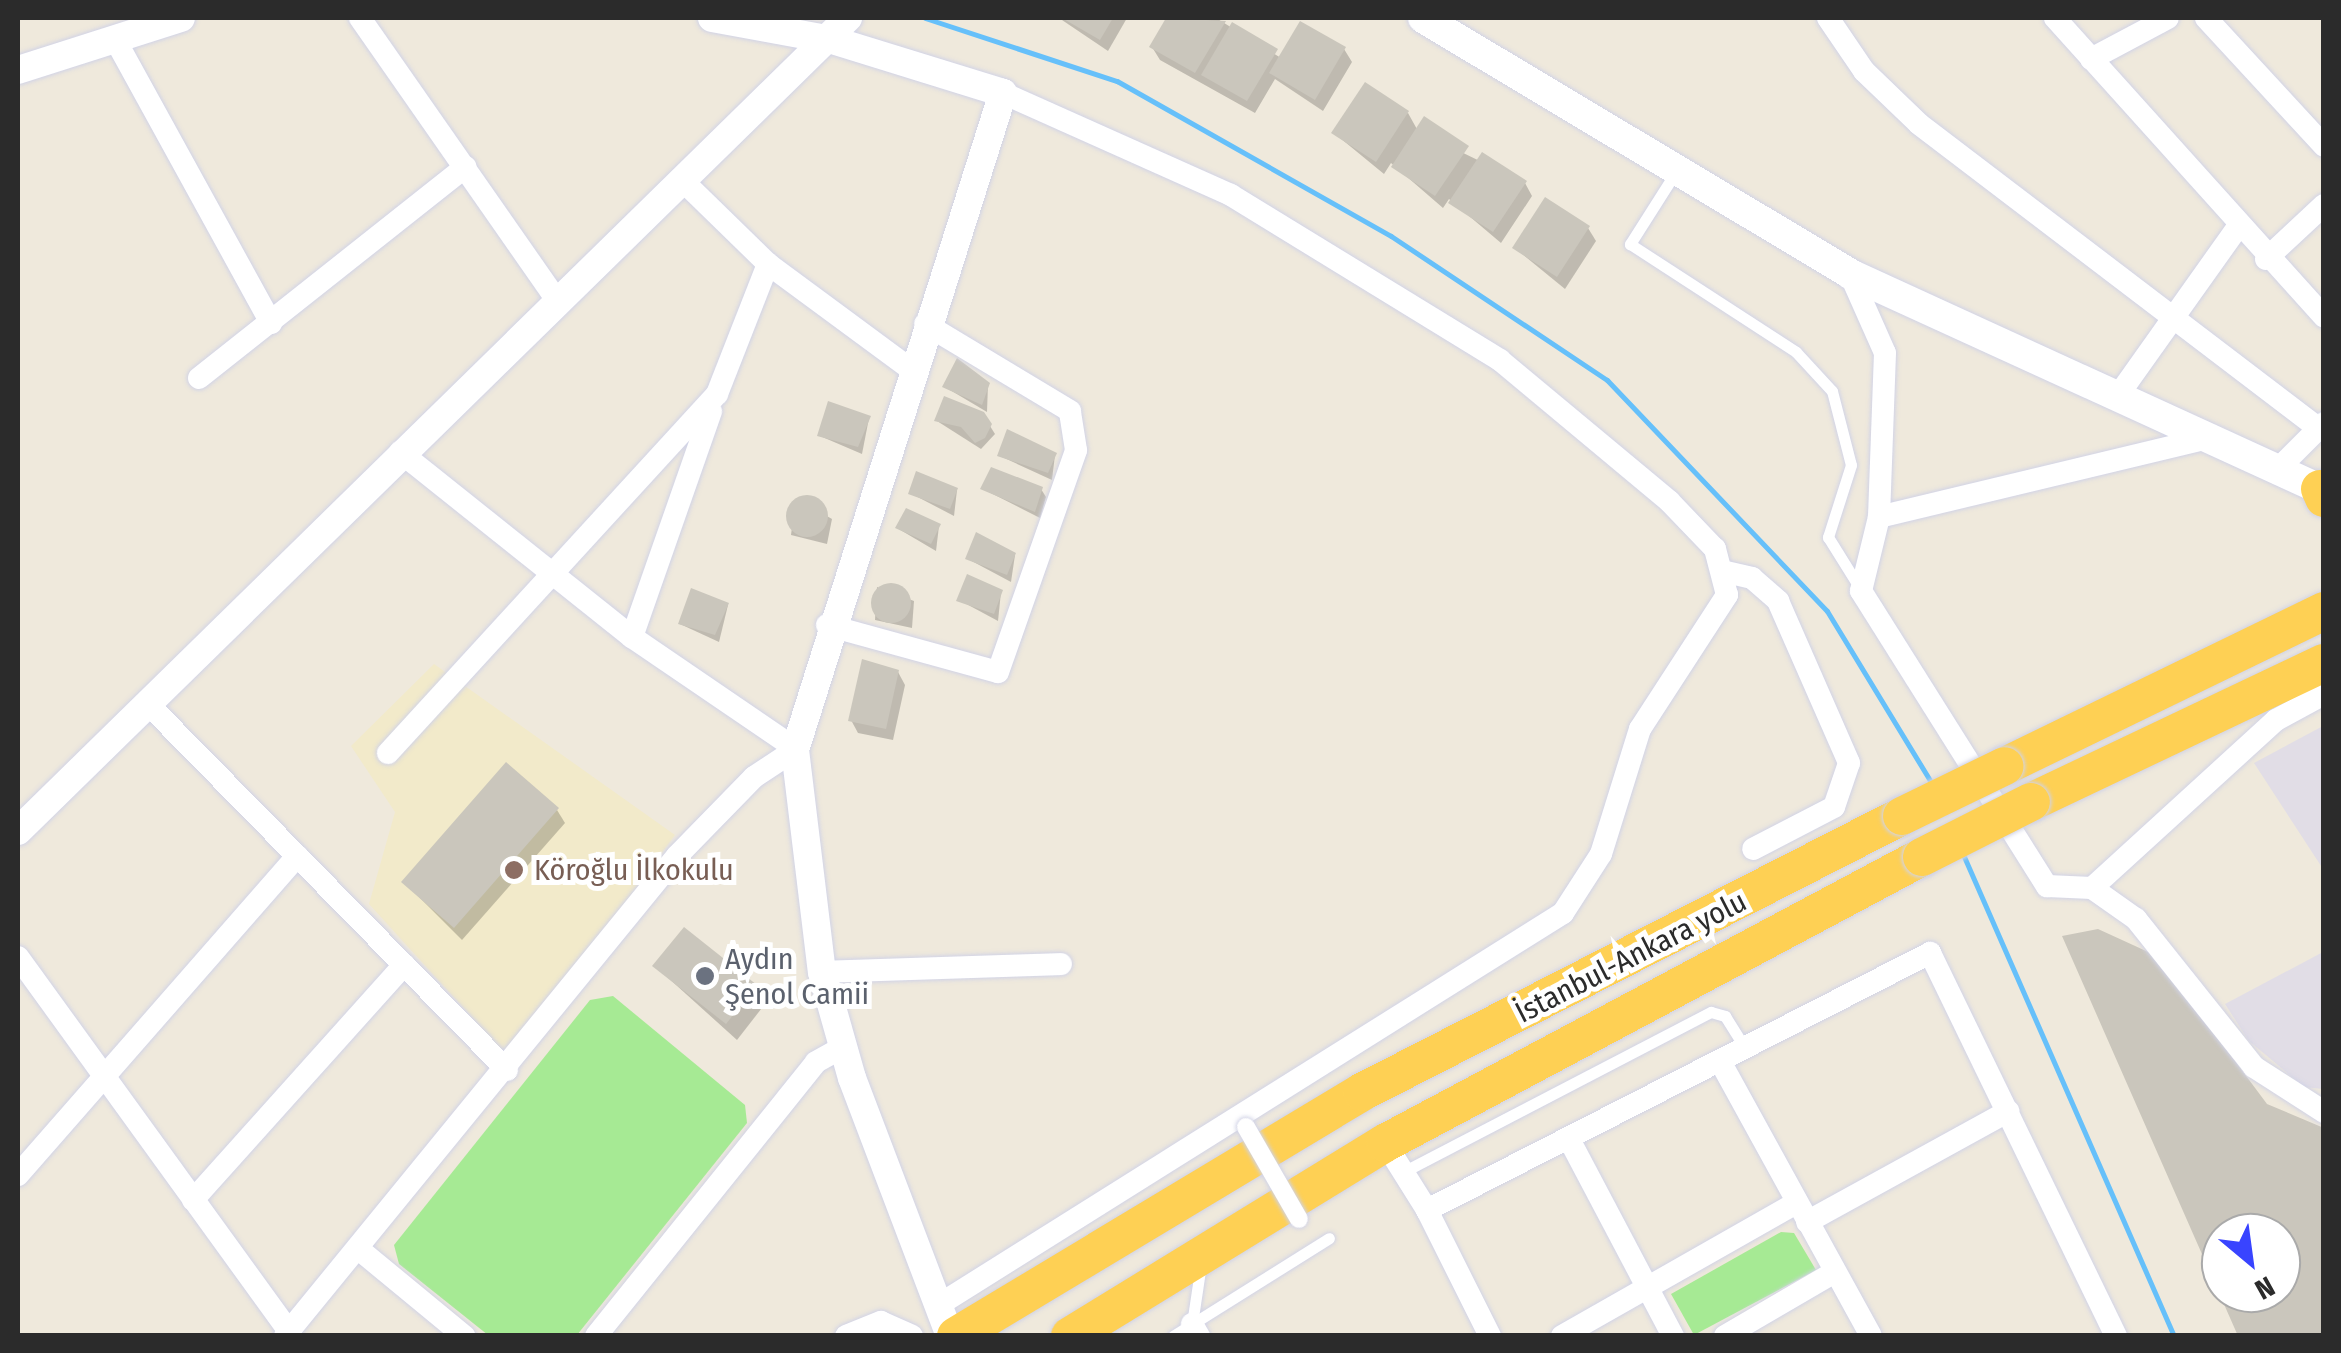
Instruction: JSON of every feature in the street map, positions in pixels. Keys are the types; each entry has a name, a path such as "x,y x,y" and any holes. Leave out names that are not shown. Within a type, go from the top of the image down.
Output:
{"highway":[{"name":"İstanbul-Ankara yolu","path":"948,1326 1362,1092 1902,816 2320,610"},
{"name":"İstanbul-Ankara yolu","path":"1070,1336 1202,1255 1394,1158 1922,857 2324,663"}],"main road":[{"path":"1423,18 1850,274 2322,492"}],"street":[{"path":"18,70 52,65 181,18"},
{"path":"360,18 554,296"},
{"path":"712,18 842,26 1003,93 1232,195 1500,360 1669,501 1726,572 1752,578 1778,601 1849,763 1834,807 1752,849"},
{"path":"1828,18 1864,71 1919,124 2321,425 2276,470"},
{"path":"2054,18 2266,259 2324,316"},
{"path":"2091,59 2168,18"},
{"path":"2206,18 2324,146"},
{"path":"18,831 554,296 842,26"},
{"path":"116,41 271,323"},
{"path":"18,87 52,65"},
{"path":"1003,93 827,626 795,749 822,972 843,1046 948,1326 1563,912 1601,854 1640,729 1716,620 1726,572"},
{"path":"200,378 465,167"},
{"path":"682,179 768,264 912,370"},
{"path":"2266,259 2324,205"},
{"path":"2117,397 2238,227"},
{"path":"632,637 768,264"},
{"path":"1850,274 1885,353 1879,517 1861,591 2047,886 2092,888 2171,954 2254,1067 2324,1112"},
{"path":"827,626 998,672 1076,450 1070,411 925,324"},
{"path":"388,753 547,572 718,394"},
{"path":"1879,517 2207,438"},
{"path":"400,452 632,637 795,749"},
{"path":"2092,888 2276,720 2324,694"},
{"path":"146,703 507,1070"},
{"path":"18,958 287,1334 362,1251 677,856 754,777 795,749"},
{"path":"18,1175 296,856"},
{"path":"1427,1210 1930,953 2116,1336"},
{"path":"822,972 1061,964"},
{"path":"193,1200 404,965"},
{"path":"596,1336 816,1062 843,1046"},
{"path":"1721,1062 1800,1213 1871,1336"},
{"path":"1562,1336 1647,1289 2009,1111"},
{"path":"1246,1127 1298,1219"},
{"path":"1569,1139 1674,1336"},
{"path":"1394,1158 1427,1210 1490,1336"},
{"path":"362,1251 464,1336"},
{"path":"1725,1336 1835,1272"},
{"path":"846,1336 881,1322 912,1336"}],"lane":[{"path":"1676,170 1630,244 1796,352 1832,392 1851,465 1828,537 1861,591"},
{"path":"1394,1158 1711,1012 1725,1016 1746,1050"},
{"path":"1188,1332 1329,1238"},
{"path":"1188,1332 1202,1255"}],"shaded area":[{"name":"Köroğlu İlkokulu","path":"434,664 675,835 510,1059 369,904 395,812 351,746"},
{"path":"2323,726 2323,869 2254,763"},
{"path":"2323,952 2323,1089 2304,1087 2249,1041 2225,1004"}],"green space":[{"path":"613,996 745,1105 747,1123 577,1335 488,1335 399,1264 394,1245 590,1000"},
{"path":"1781,1232 1794,1233 1816,1270 1694,1335 1671,1294"}],"building":[{"path":"1062,18 1113,18 1100,40"},
{"path":"1166,18 1226,21 1195,73 1149,47"},
{"path":"1300,21 1346,47 1315,100 1269,73"},
{"path":"1232,22 1278,49 1247,101 1201,75"},
{"path":"1365,82 1409,111 1376,162 1331,133"},
{"path":"1424,116 1469,146 1435,196 1391,167"},
{"path":"1482,152 1527,181 1493,232 1448,203"},
{"path":"1545,197 1590,226 1557,277 1512,248"},
{"path":"957,358 990,383 982,405 942,387"},
{"path":"944,396 984,412 992,424 985,438 975,443 961,427 934,421"},
{"path":"828,401 871,416 858,447 817,436"},
{"path":"1007,429 1057,453 1048,473 997,456"},
{"path":"991,467 1043,487 1035,512 980,489"},
{"path":"916,471 958,488 950,509 908,494"},
{"path":"807,495 822,501 828,516 822,531 807,537 792,531 786,516 792,501"},
{"path":"906,508 941,524 931,544 895,528"},
{"path":"976,532 1016,553 1007,575 965,559"},
{"path":"967,574 1003,590 994,614 956,601"},
{"path":"891,583 905,589 911,603 905,617 891,623 877,617 871,603 877,589"},
{"path":"691,588 729,603 715,635 678,624"},
{"path":"862,659 899,670 886,729 848,721"},
{"path":"506,762 559,808 454,928 401,882"},
{"name":"Aydın Şenol Camii","path":"684,927 757,985 726,1024 652,966"},
{"path":"2098,929 2157,956 2267,1104 2324,1128 2324,1336 2238,1336 2228,1313 2301,1313 2301,1213 2201,1213 2201,1252 2062,936"}],"waterway":[{"path":"925,18 1117,81 1391,236 1607,380 1827,611 1934,787"},
{"path":"1962,852 2174,1336"}],"place":[{"name":"Köroğlu İlkokulu","path":"514,870"},
{"name":"Aydın Şenol Camii","path":"705,976"}]}
